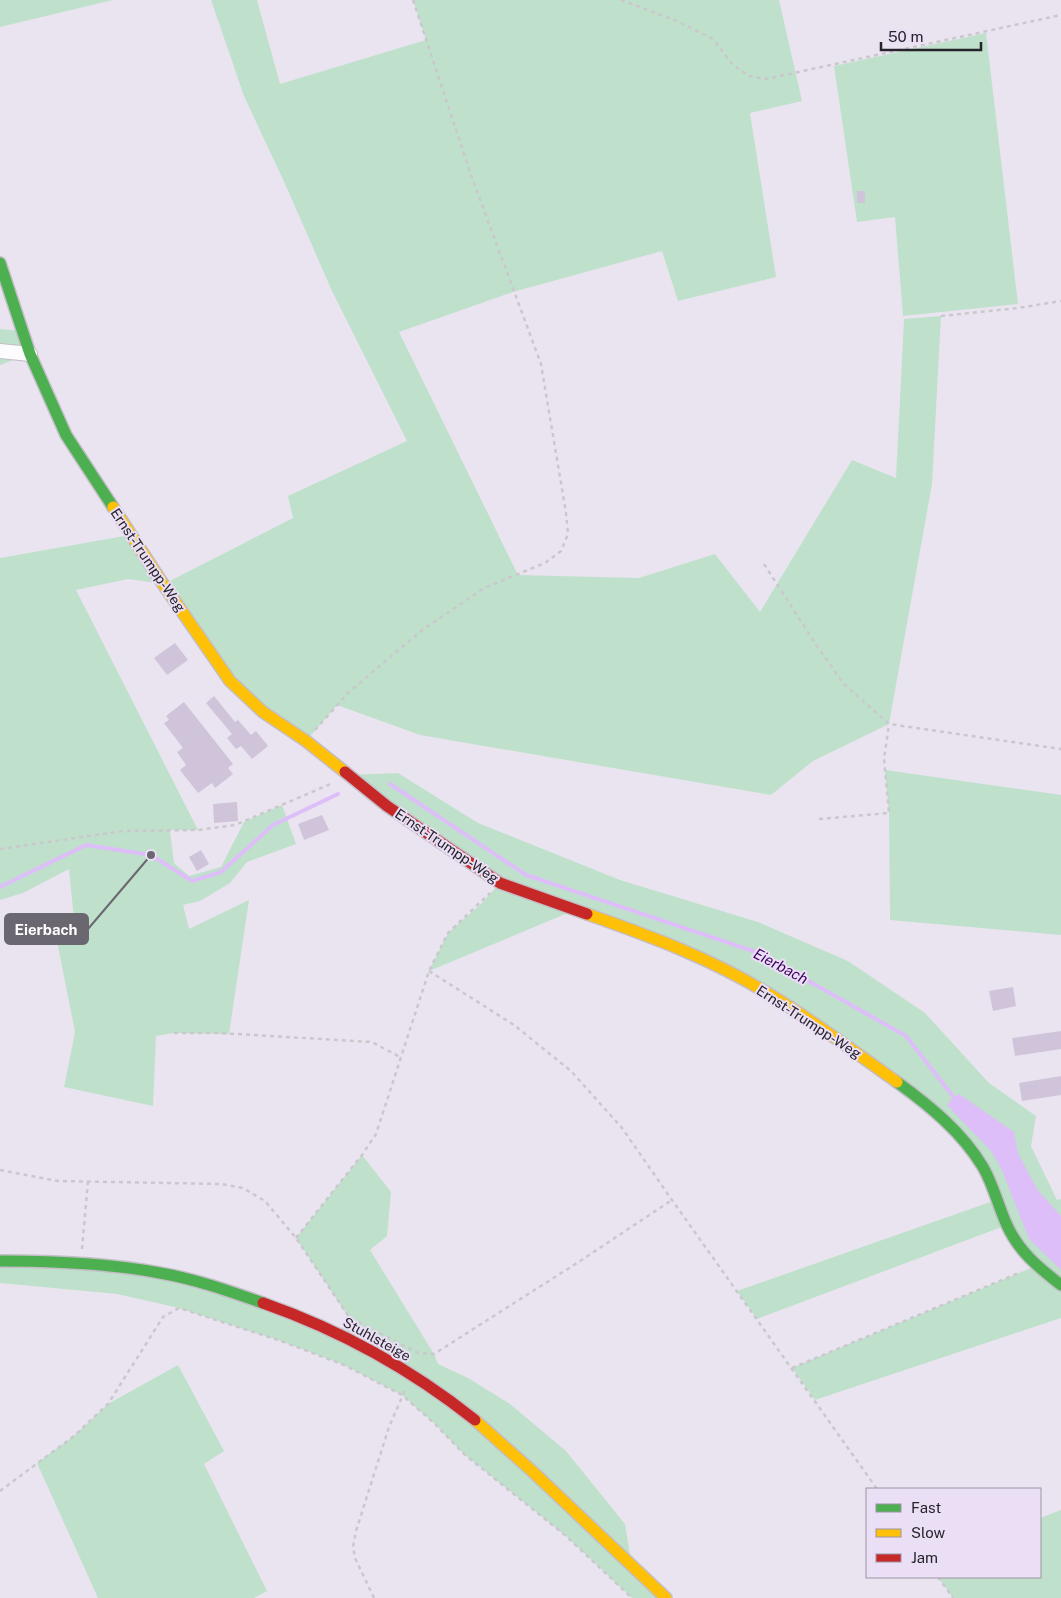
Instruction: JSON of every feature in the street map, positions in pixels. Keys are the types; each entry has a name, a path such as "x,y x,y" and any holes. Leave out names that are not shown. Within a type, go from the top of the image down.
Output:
{"street":[{"name":"Ernst-Trumpp-Weg","path":"0,263 30,354 66,435 163,584 230,681 263,712 306,741 387,806 500,883 641,933 714,965 771,995 844,1044 924,1102 962,1137 984,1168 1007,1225 1017,1243 1036,1266 1061,1285"},
{"path":"0,351 30,354"},
{"name":"Stuhlsteige","path":"0,1261 81,1263 165,1274 255,1298 340,1334 413,1375 447,1398 478,1423 527,1466 666,1598"}],"path":[{"path":"306,741 348,692 421,631 484,588 545,563 561,551 568,534 541,364 471,175 413,0"},
{"path":"621,0 677,21 713,39 733,64 749,76 766,79 1061,15"},
{"path":"941,316 1061,302"},
{"path":"764,564 816,646 843,683 889,724 1061,749"},
{"path":"819,819 889,813 884,759 889,724"},
{"path":"0,849 123,831 198,830 235,825 350,775"},
{"path":"296,1238 362,1155 376,1134 429,970 448,933 500,883"},
{"path":"429,970 514,1024 571,1071 622,1128 876,1488"},
{"path":"174,1033 218,1033 372,1042 400,1057"},
{"path":"0,1170 58,1181 221,1184 243,1188 264,1202 296,1238 349,1316 418,1353 434,1354 672,1200"},
{"path":"81,1263 88,1181"},
{"path":"792,1368 1036,1266"},
{"path":"0,1491 74,1436 108,1404 163,1317 179,1308 281,1341 344,1365 402,1395 435,1424 464,1454 566,1536 632,1598"},
{"path":"374,1598 355,1558 353,1547 356,1531 386,1437 402,1395"},
{"path":"939,1578 953,1598"}],"green space":[{"path":"0,0 113,0 0,27"},
{"path":"211,0 257,0 280,84 426,40 413,0 779,0 802,101 750,113 776,277 678,301 662,251 513,292 399,332 518,575 639,578 715,554 760,612 852,460 896,478 904,319 941,316 932,484 889,724 813,761 771,795 420,735 337,705 306,741 263,712 163,584 128,579 76,590 198,830 170,830 174,863 189,876 221,867 244,822 282,805 296,844 247,862 230,883 200,901 183,905 189,929 249,900 229,1034 174,1033 156,1036 153,1106 64,1087 75,1032 56,936 75,930 69,869 23,893 0,900 0,558 130,535 164,584 293,518 288,496 407,441 332,291 244,96"},
{"path":"986,33 1018,304 903,316 895,217 857,222 834,66"},
{"path":"0,329 22,331 30,354 0,365"},
{"path":"885,770 1061,795 1061,935 890,920 889,813"},
{"path":"398,773 478,823 620,880 758,922 848,961 925,1013 989,1083 1036,1116 1031,1146 1057,1200 1061,1199 1061,1318 815,1400 792,1368 1036,1266 1007,1225 757,1319 737,1291 996,1200 962,1137 771,995 575,910 429,971 448,933 480,905 500,883 350,775"},
{"path":"362,1155 391,1192 387,1236 370,1250 434,1354 438,1364 468,1378 510,1404 566,1451 625,1524 632,1567 665,1598 632,1598 566,1536 464,1454 435,1424 402,1395 344,1365 281,1341 179,1308 117,1294 0,1283 0,1261 165,1274 339,1334 348,1316 296,1238"},
{"path":"178,1365 224,1451 204,1464 267,1591 254,1598 98,1598 37,1463 74,1436 108,1404"},
{"path":"1061,1510 1061,1598 953,1598 939,1578 1041,1578 1041,1518"}],"shaded area":[{"path":"959,1094 1014,1132 1018,1153 1037,1189 1061,1216 1061,1270 1029,1239 1001,1168 991,1151 947,1105 953,1097"}],"building":[{"path":"857,191 865,191 865,203 857,203"},
{"path":"175,643 188,660 167,675 154,658"},
{"path":"214,696 235,722 238,720 251,735 256,731 268,746 252,759 241,746 236,749 227,738 232,734 206,703"},
{"path":"184,702 233,764 228,768 233,774 215,788 212,783 198,793 180,770 186,765 177,752 183,748 164,723 169,720 166,716"},
{"path":"237,802 238,821 214,823 213,804"},
{"path":"322,815 329,830 304,840 298,824"},
{"path":"201,850 209,864 197,871 189,857"},
{"path":"1013,987 1016,1006 993,1011 989,991"},
{"path":"1061,1031 1061,1049 1015,1056 1012,1038"},
{"path":"1061,1076 1061,1095 1022,1101 1019,1083"}],"waterway":[{"name":"Eierbach","path":"390,784 526,875 759,953 906,1036 955,1099"},
{"name":"Eierbach","path":"0,887 86,845 151,855 192,881 221,872 273,825 338,794"}],"traffic: fast":[{"path":"0,263 30,354 66,435 113,507"},
{"path":"897,1082 944,1120 975,1154 987,1174 1006,1223 1016,1242 1037,1265 1061,1285"},
{"path":"0,1261 80,1263 140,1270 199,1282 263,1303"}],"traffic: slow":[{"path":"113,507 230,681 263,712 306,741 345,772"},
{"path":"587,914 682,950 728,971 804,1016 897,1082"},
{"path":"475,1420 532,1471 666,1598"}],"traffic: jam":[{"path":"345,772 387,806 500,883 587,914"},
{"path":"263,1303 320,1326 374,1352 426,1384 475,1420"}],"place":[{"name":"Eierbach","path":"151,855"}]}
